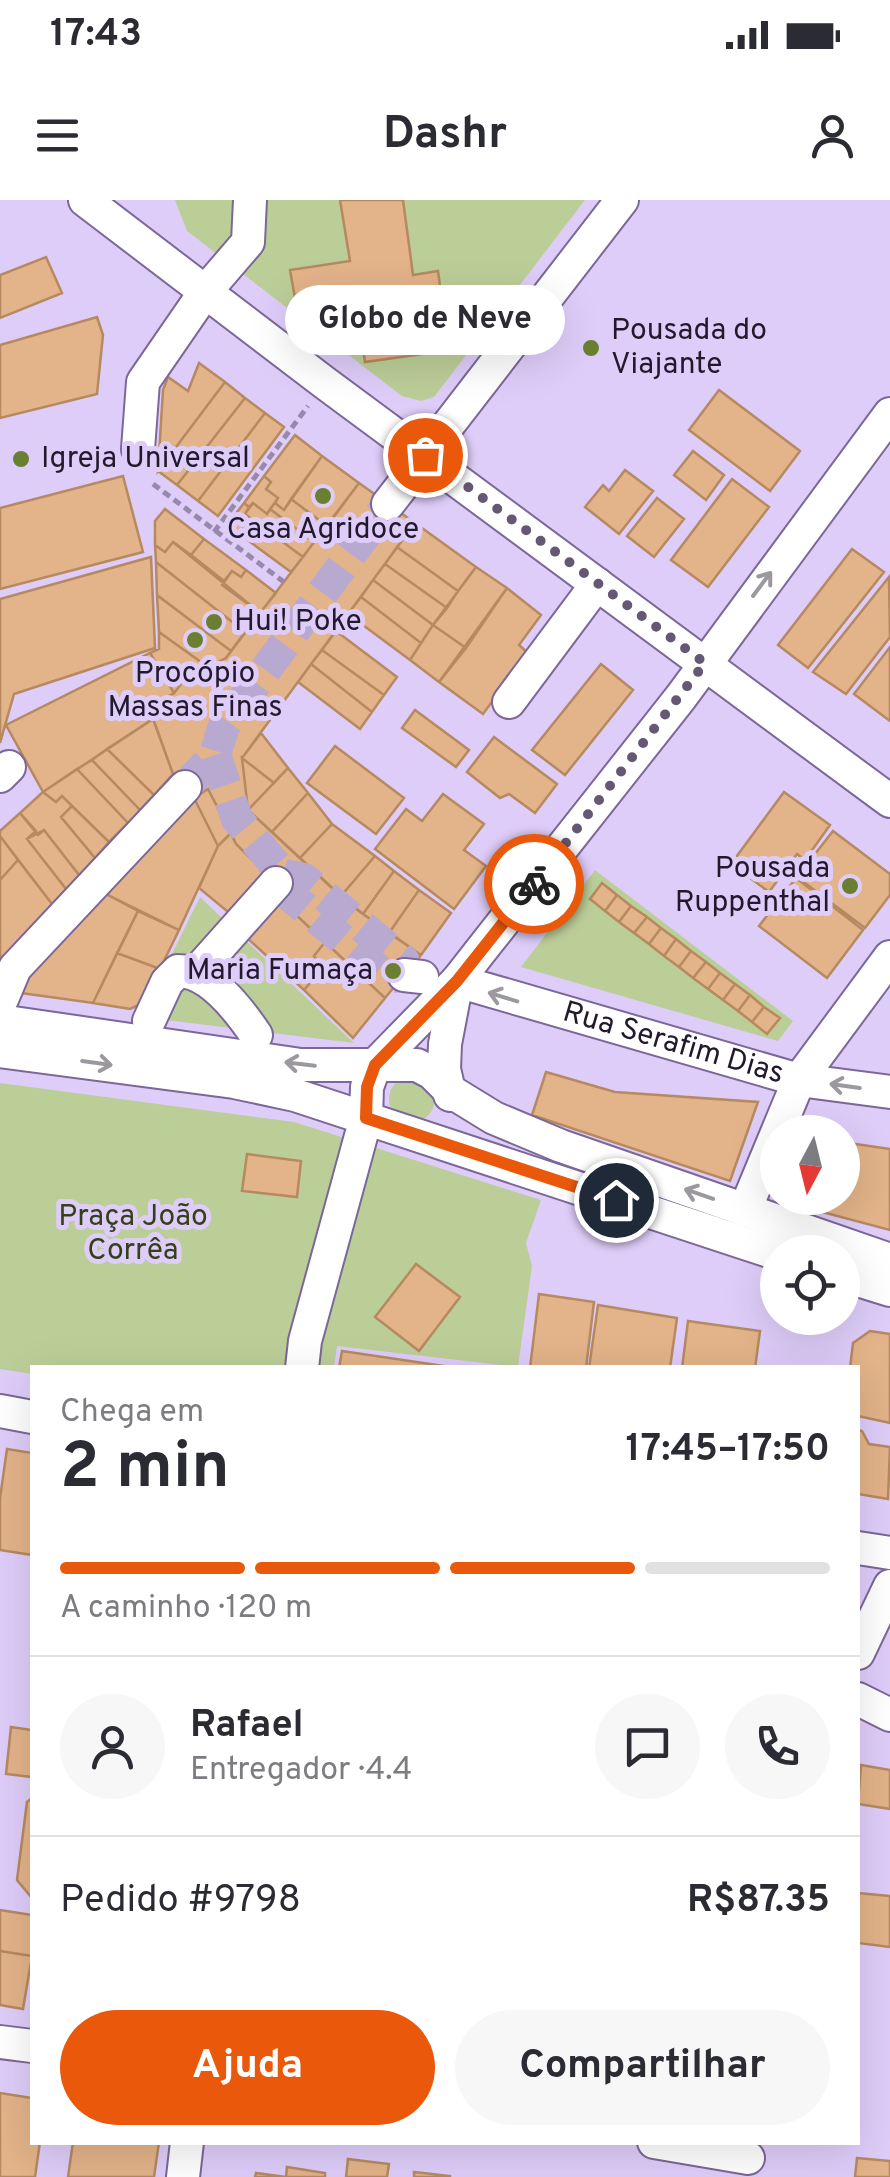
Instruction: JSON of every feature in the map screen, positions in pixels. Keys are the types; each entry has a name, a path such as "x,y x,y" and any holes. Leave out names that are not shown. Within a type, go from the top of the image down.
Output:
{"street":[{"path":"85,200 325,383 417,466 597,584 890,802"},
{"path":"138,449 143,382 204,292 248,242 250,200"},
{"path":"388,504 622,200"},
{"path":"302,1365 375,1065 457,981 705,663 890,414"},
{"path":"508,702 597,584"},
{"path":"185,787 15,968 1,1010 301,1065 417,1065 494,1118 560,1146 890,1260"},
{"path":"196,973 276,883"},
{"path":"745,1210 800,1080 890,957"},
{"path":"149,1021 178,970 205,978 256,1036"},
{"path":"429,1137 446,1113 450,1091 444,1069 446,1036 457,981"},
{"name":"Rua Serafim Dias","path":"457,981 800,1080 890,1092"},
{"path":"0,1051 234,1082 295,1095 363,1127 429,1137 760,1248"},
{"path":"860,1280 890,1290"},
{"path":"0,1412 30,1417"},
{"path":"860,1548 890,1553"},
{"path":"860,1649 890,1586"},
{"path":"860,1700 890,1715"},
{"path":"0,2042 30,2046"},
{"path":"183,2177 187,2145"},
{"path":"670,2145 747,2159"}],"path":[{"path":"214,532 325,383"},
{"path":"152,484 284,582"}],"green space":[{"path":"175,200 585,200 434,397 421,401 402,396 187,231"},
{"path":"595,870 793,1021 778,1041 521,967"},
{"path":"200,897 354,1043 141,1017"},
{"path":"412,1076 428,1083 435,1099 428,1115 412,1122 396,1115 389,1099 396,1083"},
{"name":"Praça João Corrêa","path":"0,1083 294,1122 541,1200 526,1243 532,1266 518,1365 337,1346 334,1365 30,1365 30,1374 0,1369"}],"building":[{"path":"340,200 403,200 413,275 438,271 445,324 419,327 423,354 365,362 356,301 297,309 290,270 350,261"},
{"path":"46,257 62,293 0,318 0,275"},
{"path":"97,317 103,335 97,394 0,418 0,345"},
{"path":"199,363 225,382 158,471 163,390 168,377 188,391"},
{"path":"225,382 245,398 177,485 158,471"},
{"path":"719,390 800,451 770,491 689,430"},
{"path":"245,398 265,413 198,501 177,485"},
{"path":"265,413 284,427 218,516 198,501"},
{"path":"295,435 322,456 284,510 275,503 278,498 266,489 271,482 264,476"},
{"path":"693,451 724,475 706,500 674,475"},
{"path":"322,456 359,483 327,526 291,499"},
{"path":"625,470 653,491 619,534 585,507 603,485 609,491"},
{"path":"123,476 143,552 0,589 0,508"},
{"path":"264,476 271,482 266,489 278,498 267,514 253,503 249,507 244,503"},
{"path":"732,479 769,507 708,587 671,560"},
{"path":"359,483 415,523 242,758 248,810 349,904 421,955 385,998 279,899 276,883 236,844 208,789 194,798 173,774 149,707 174,693 185,679 226,658"},
{"path":"657,498 684,519 654,557 627,536"},
{"path":"291,499 327,526 314,542 270,509 275,503 284,510"},
{"path":"244,503 249,507 245,514 303,557 291,572 227,525"},
{"path":"253,503 267,514 270,509 314,542 303,557 245,514"},
{"path":"165,509 204,539 191,555 173,542 165,552 155,545 155,521"},
{"path":"415,523 476,567 458,591 397,547"},
{"path":"204,539 246,570 241,577 232,571 224,581 191,555"},
{"path":"173,542 260,613 245,632 156,562 155,545 165,552"},
{"path":"397,547 458,591 447,608 385,564"},
{"path":"852,549 884,572 808,668 778,645"},
{"path":"151,557 155,648 14,694 0,743 0,599"},
{"path":"156,562 245,632 231,651 157,595"},
{"path":"385,564 447,608 433,625 373,580"},
{"path":"476,567 507,588 466,648 433,625"},
{"path":"246,570 276,593 260,613 222,585 232,571 241,577"},
{"path":"889,577 890,637 846,694 813,672"},
{"path":"373,580 433,625 421,643 361,597"},
{"path":"507,588 541,615 519,645 528,653 483,714 439,682"},
{"path":"157,595 231,651 226,658 208,667 159,632"},
{"path":"361,597 421,643 410,660 348,614"},
{"path":"433,625 466,648 439,682 410,660"},
{"path":"336,631 397,677 384,695 322,650"},
{"path":"159,632 208,667 185,679 174,693 150,653 159,649"},
{"path":"890,647 890,721 854,694"},
{"path":"322,650 384,695 372,712 311,664"},
{"path":"150,653 174,693 149,707 153,719 43,792 6,725"},
{"path":"311,664 372,712 360,729 298,682"},
{"path":"601,664 633,690 565,775 532,750"},
{"path":"415,710 469,750 456,767 402,728"},
{"path":"153,719 173,774 154,795 107,749"},
{"path":"261,733 288,768 274,783 242,758"},
{"path":"494,737 557,784 535,813 509,794 500,798 467,772"},
{"path":"335,746 404,798 376,834 307,783"},
{"path":"107,749 154,795 140,810 92,760"},
{"path":"242,758 274,783 248,810"},
{"path":"92,760 140,810 128,823 77,769"},
{"path":"288,768 308,793 272,832 248,810"},
{"path":"77,769 128,823 109,842 62,796 56,802 43,792"},
{"path":"208,789 231,833 218,846 194,798"},
{"path":"43,792 56,802 62,796 72,806 61,817 95,858 79,875 44,830 38,835 20,813"},
{"path":"784,792 830,825 805,860 797,854 769,892 731,864"},
{"path":"308,793 332,824 300,858 272,832"},
{"path":"443,794 484,824 464,850 486,866 454,909 375,849 406,809 422,821"},
{"path":"194,798 218,846 179,930 106,894"},
{"path":"72,806 109,842 95,858 61,817"},
{"path":"20,813 36,831 27,839 66,889 52,904 0,836 0,831"},
{"path":"332,824 375,856 341,896 300,858"},
{"path":"44,830 79,875 66,889 27,839"},
{"name":"Pousada Ruppenthal","path":"833,831 890,874 890,895 865,928 797,877"},
{"path":"231,833 236,844 268,875 233,916 199,888 218,846"},
{"path":"0,836 18,860 0,880"},
{"path":"375,856 394,871 363,914 341,896"},
{"path":"18,860 52,904 1,959 0,965 0,880"},
{"path":"394,871 419,890 389,933 363,914"},
{"path":"796,878 863,930 827,978 759,926"},
{"path":"602,883 617,895 605,911 590,899"},
{"path":"419,890 451,913 421,955 389,933"},
{"path":"106,894 138,911 93,1003 14,992"},
{"path":"617,895 631,906 619,922 605,911"},
{"path":"279,899 325,942 314,956 323,968 304,990 246,937"},
{"path":"631,906 647,917 634,933 619,922"},
{"path":"138,911 179,930 160,969 117,953"},
{"path":"647,917 661,928 649,944 634,933"},
{"path":"661,928 676,939 664,956 649,944"},
{"path":"676,939 691,951 679,967 664,956"},
{"path":"325,942 385,998 353,1038 304,990 323,968 314,956"},
{"path":"691,951 706,962 693,978 679,967"},
{"path":"117,953 160,969 145,1002 130,1009 93,1003"},
{"path":"706,962 720,973 708,989 693,978"},
{"path":"720,973 735,984 723,1000 708,989"},
{"path":"735,984 750,995 738,1011 723,1000"},
{"path":"750,995 764,1007 752,1022 738,1011"},
{"path":"764,1007 780,1018 767,1034 752,1022"},
{"path":"546,1072 615,1092 758,1102 730,1181 532,1115"},
{"path":"860,1145 890,1149 890,1230 833,1215 860,1215"},
{"path":"247,1154 301,1161 297,1197 242,1191"},
{"path":"416,1264 460,1297 419,1351 375,1317"},
{"path":"539,1294 594,1302 586,1365 530,1365"},
{"path":"598,1305 677,1318 670,1365 589,1365"},
{"path":"688,1321 760,1331 755,1365 682,1365"},
{"path":"870,1331 890,1334 890,1423 860,1416 860,1365 850,1365 853,1343"},
{"path":"342,1351 437,1365 340,1365"},
{"path":"860,1430 869,1444 890,1447 888,1499 860,1494"},
{"path":"7,1449 30,1453 30,1555 0,1550 0,1498"},
{"path":"11,1727 30,1730 30,1777 6,1774"},
{"path":"861,1765 890,1770 890,1809 860,1804"},
{"path":"30,1800 30,1896 17,1880"},
{"path":"860,1893 890,1896 890,1947 860,1943"},
{"path":"0,1910 30,1915 30,1956 0,1951"},
{"path":"0,1951 30,1956 23,2009 0,2005"},
{"path":"0,2093 30,2098 30,2145 40,2145 35,2177 0,2177"},
{"path":"73,2145 159,2145 154,2177 68,2177"},
{"path":"857,2158 890,2161 890,2177 855,2177"},
{"path":"348,2159 389,2164 387,2177 346,2177"},
{"path":"287,2167 325,2173 325,2177 286,2177"},
{"path":"414,2172 450,2176 450,2177 414,2177"}],"tunnel":[{"path":"185,787 215,755 224,726 388,504"},
{"path":"215,755 237,819 284,875"},
{"path":"284,875 304,879 403,960 404,975 388,978 287,893 284,875"}],"way so far":[{"path":"425,455 705,663 534,884"}],"place":[{"name":"Pousada do Viajante","path":"591,348"},
{"name":"Globo de Neve","path":"425,455"},
{"name":"Igreja Universal","path":"21,459"},
{"name":"Casa Agridoce","path":"323,496"},
{"name":"Hui! Poke","path":"214,622"},
{"name":"Procópio Massas Finas","path":"195,640"},
{"name":"Pousada Ruppenthal","path":"850,886"},
{"name":"Maria Fumaça","path":"393,971"}],"route":[{"path":"534,884 457,981 375,1065 367,1087 366,1118 616,1200"}]}
